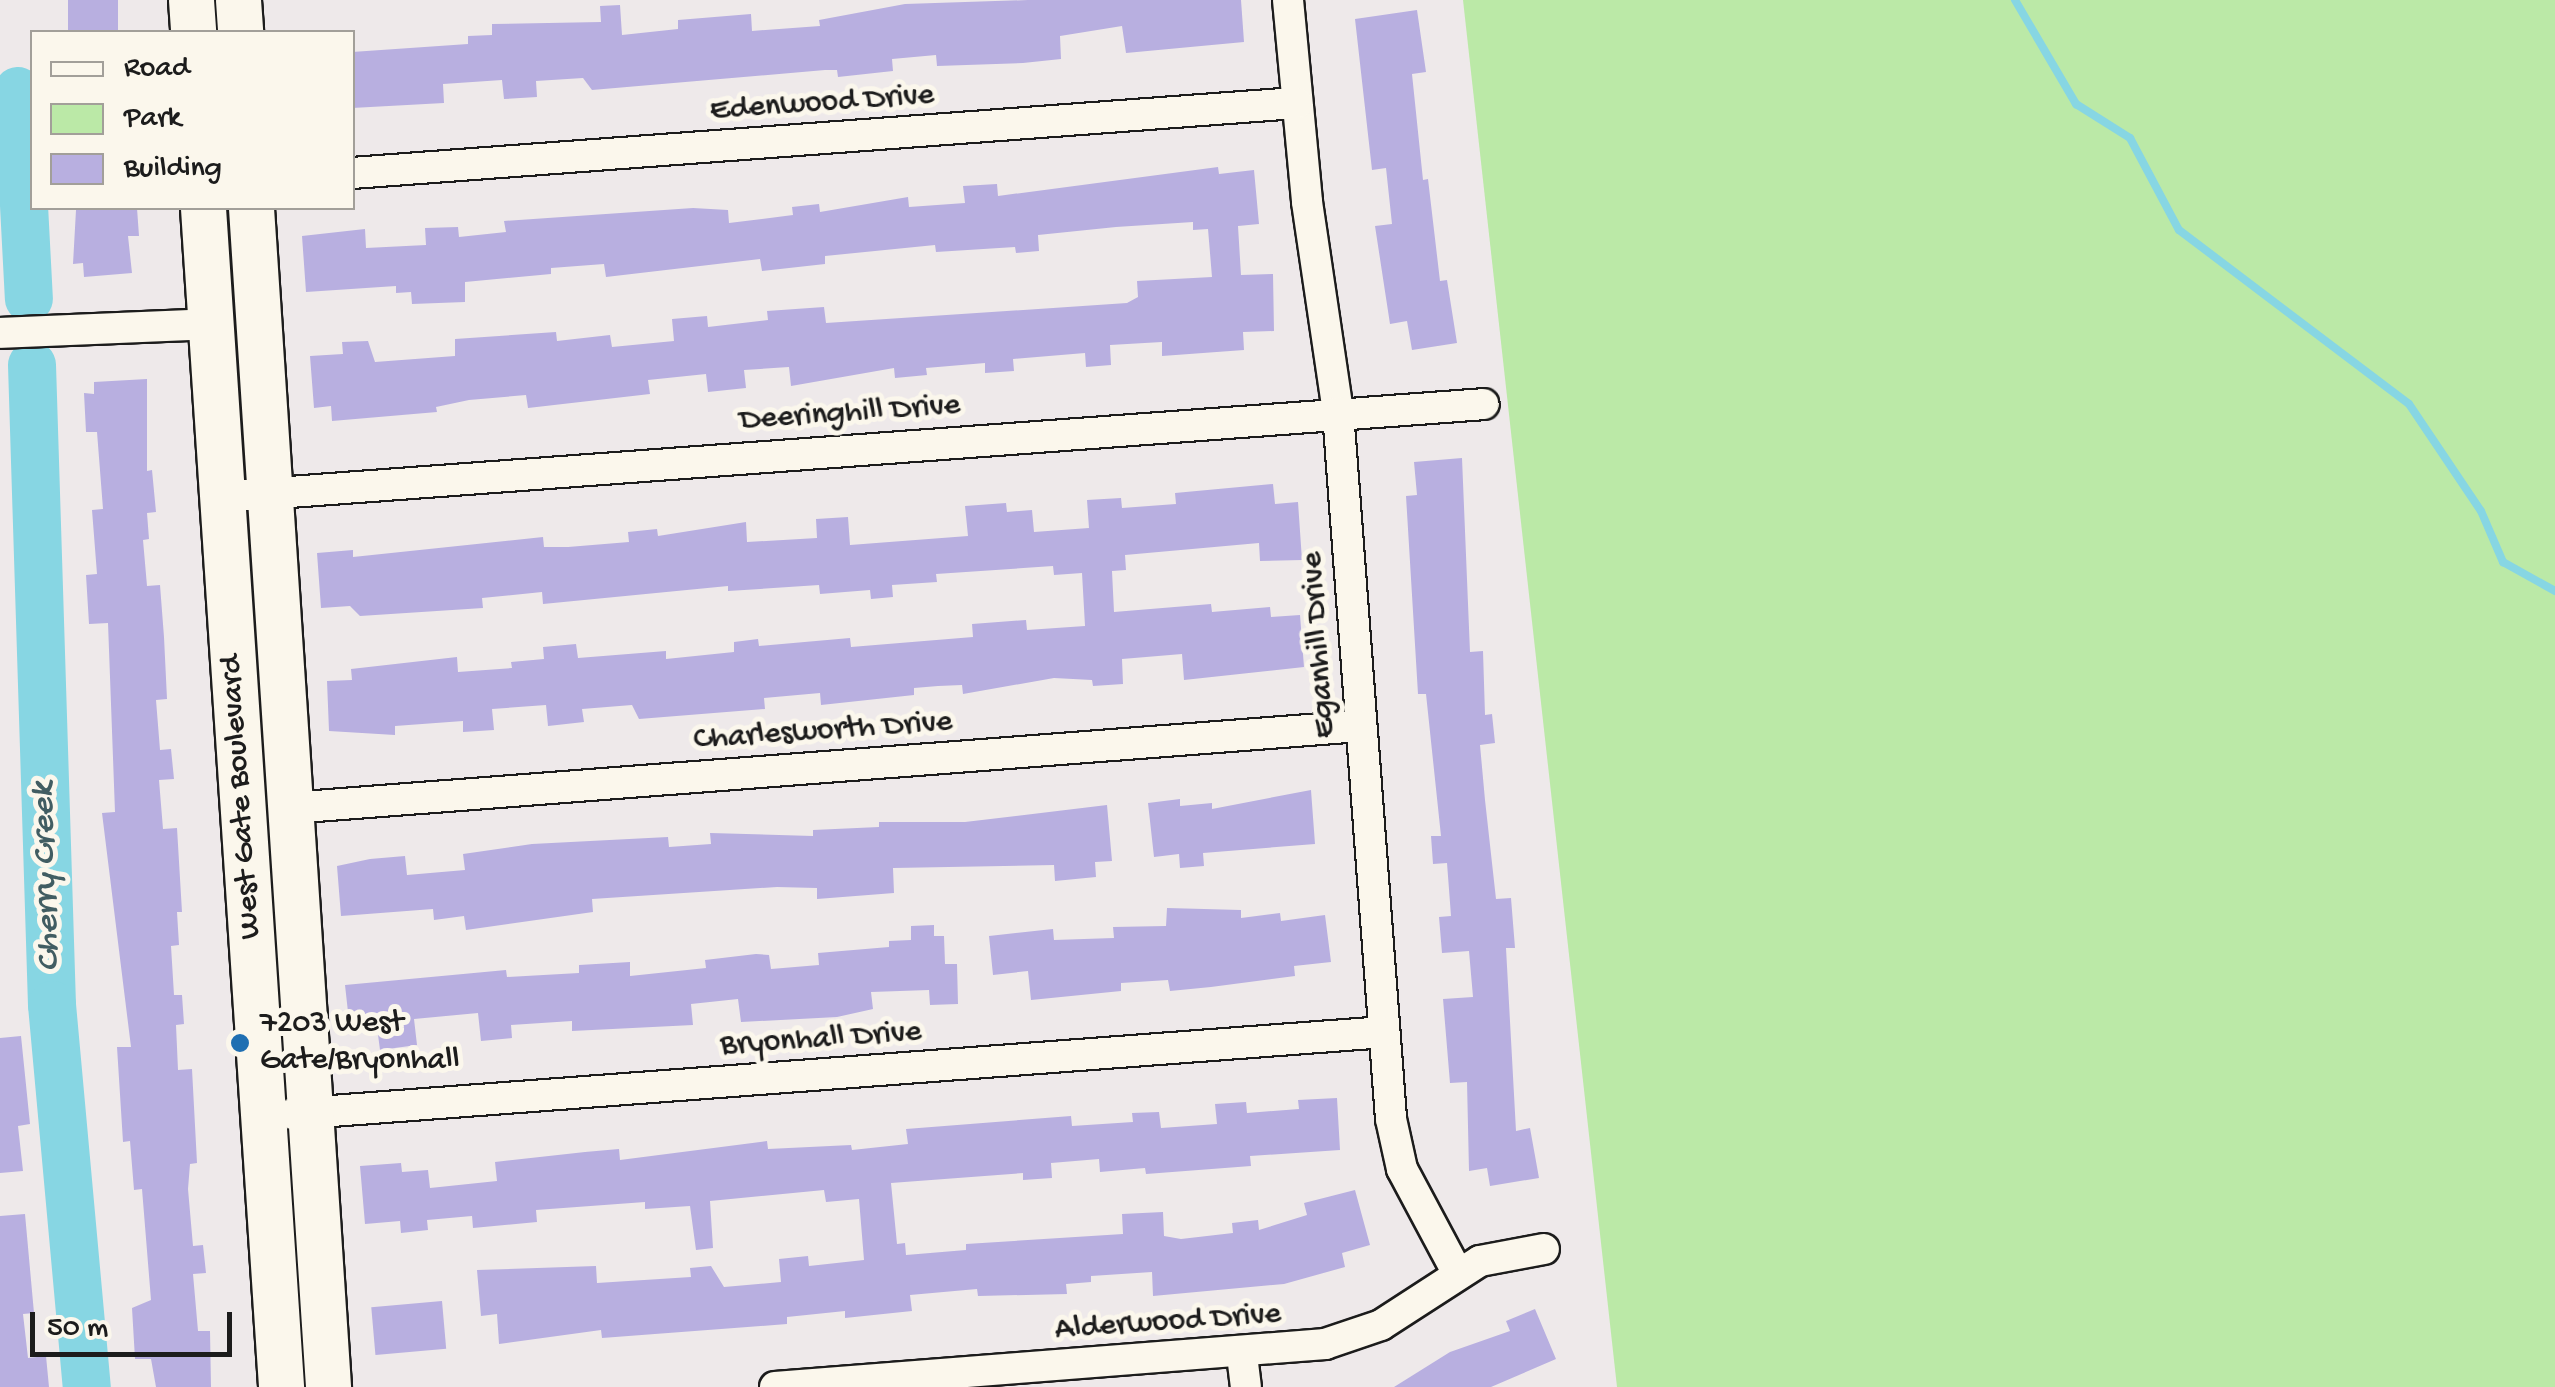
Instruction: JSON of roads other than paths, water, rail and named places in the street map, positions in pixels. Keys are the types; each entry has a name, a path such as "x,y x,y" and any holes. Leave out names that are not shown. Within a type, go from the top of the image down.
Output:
{"main road":[{"path":"191,0 193,30"},
{"path":"238,0 240,30"},
{"name":"West Gate Boulevard","path":"204,210 281,1387"},
{"name":"West Gate Boulevard","path":"251,210 328,1387"}],"street":[{"name":"Eganhill Drive","path":"1288,0 1338,412 1395,1146 1457,1272"},
{"name":"Edenwood Drive","path":"355,173 1298,104"},
{"path":"0,333 210,324"},
{"name":"Deeringhill Drive","path":"222,498 1484,404"},
{"name":"Charlesworth Drive","path":"290,808 1361,726"},
{"name":"Bryonhall Drive","path":"264,1117 1384,1032"},
{"name":"Alderwood Drive","path":"774,1387 1242,1354 1355,1337 1457,1272 1506,1254 1544,1248"},
{"path":"1242,1354 1246,1387"}],"waterway":[{"path":"2015,0 2076,104 2130,138 2179,230 2409,404 2481,511 2503,562 2555,591"},
{"name":"Cherry Creek","path":"18,91 29,299"},
{"name":"Cherry Creek","path":"32,365 52,1005 87,1387"}],"place":[{"name":"7203 West Gate/Bryonhall","path":"240,1043"}]}
